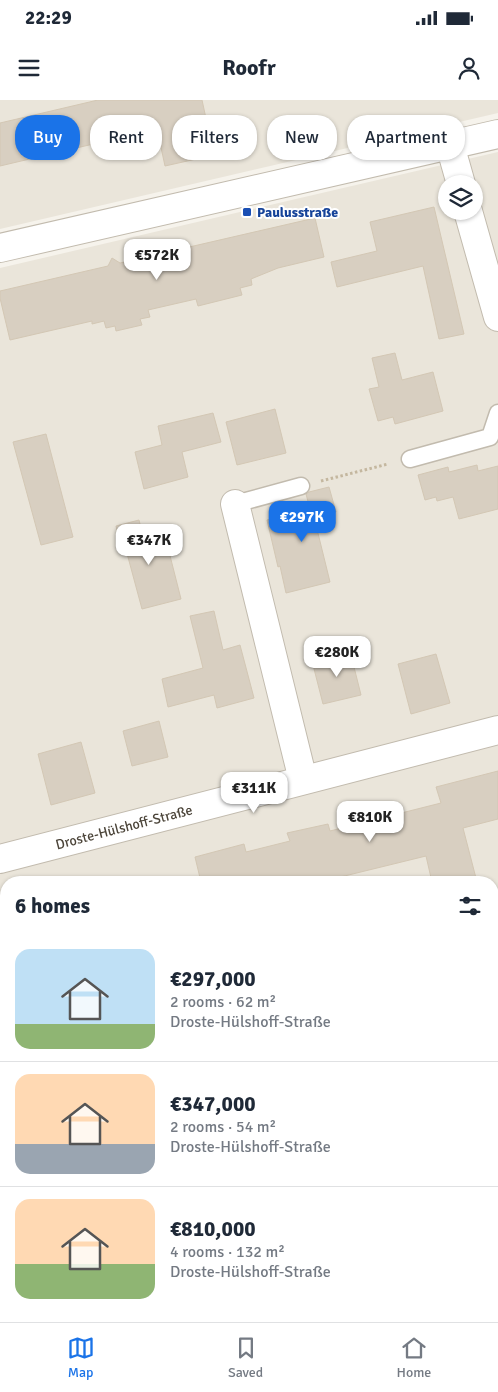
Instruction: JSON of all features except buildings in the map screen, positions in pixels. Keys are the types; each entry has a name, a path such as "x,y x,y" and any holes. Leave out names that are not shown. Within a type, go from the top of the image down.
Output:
{"street":[{"path":"465,142 498,134"},
{"path":"0,248 384,160"},
{"path":"454,160 458,175"},
{"path":"471,220 498,317"},
{"path":"234,504 304,780"},
{"name":"Droste-Hülshoff-Straße","path":"0,859 498,730"}],"lane":[{"path":"410,459 490,437 498,413"},
{"path":"234,504 302,486"}],"path":[{"path":"302,486 410,459"}],"shaded area":[{"path":"0,100 498,100 498,113 465,121 465,115 347,115 347,148 337,151 337,115 267,115 267,160 296,160 0,229"},
{"path":"498,152 498,876 0,876 0,268"}],"place":[{"name":"Paulusstraße","path":"247,212"}]}
